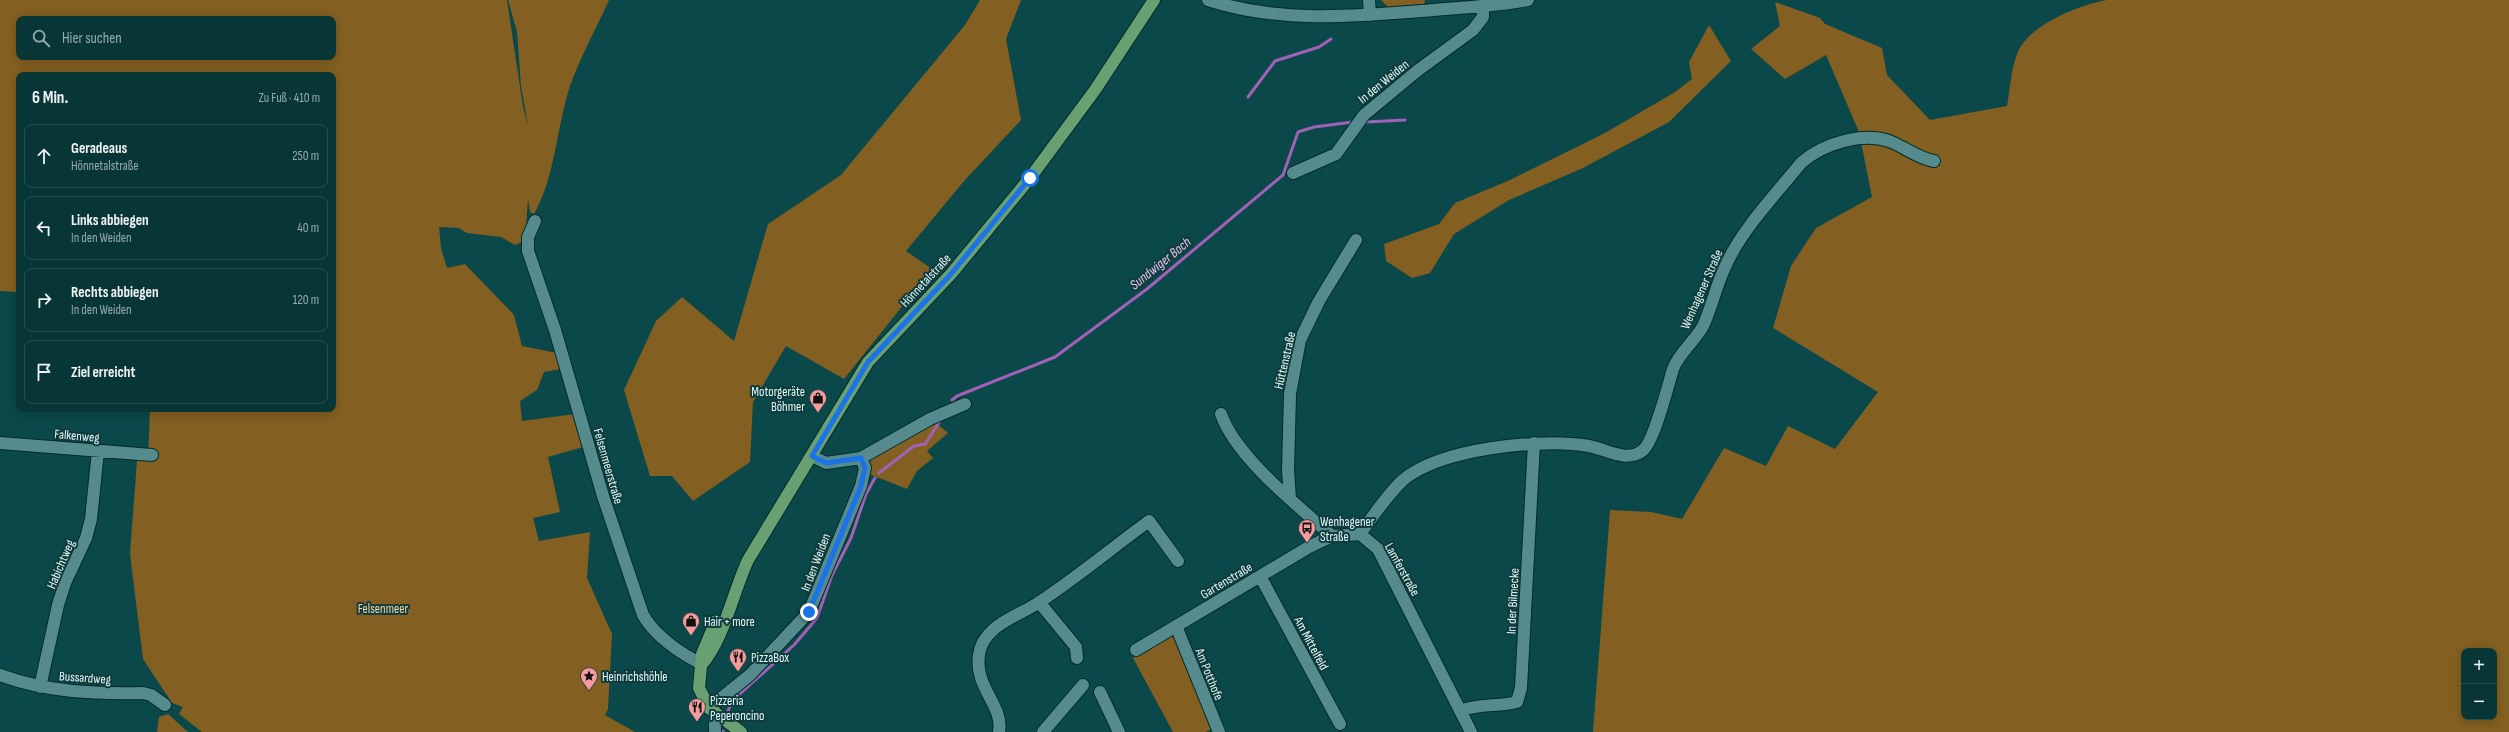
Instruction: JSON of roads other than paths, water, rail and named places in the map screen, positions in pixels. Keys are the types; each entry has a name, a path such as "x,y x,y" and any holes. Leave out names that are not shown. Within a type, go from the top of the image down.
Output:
{"main road":[{"name":"Hönnetalstraße","path":"741,732 709,708 699,688 702,654 706,642 748,560 868,362 951,274 1030,178 1095,90 1154,0"}],"street":[{"path":"1208,0 1229,7 1262,14 1370,15 1483,6 1528,0"},
{"path":"1369,0 1370,15"},
{"name":"In den Weiden","path":"1293,173 1336,154 1364,115 1417,71 1473,30 1483,17 1483,6"},
{"name":"Wenhagener Straße","path":"1360,534 1403,480 1430,464 1488,449 1534,443 1577,444 1629,456 1644,451 1648,446 1674,366 1702,328 1726,264 1737,245 1801,163 1812,153 1853,139 1864,138 1889,141 1920,158 1934,161"},
{"name":"Felsenmeerstraße","path":"535,221 528,237 528,251 557,336 603,496 643,615 655,631 689,658 702,664"},
{"name":"Hüttenstraße","path":"1290,499 1288,470 1290,394 1300,340 1319,301 1356,240"},
{"path":"812,456 826,463 861,458 930,419 964,404"},
{"path":"1221,414 1226,428 1248,457 1290,499 1332,536 1360,534"},
{"name":"Falkenweg","path":"0,443 152,455"},
{"name":"In der Bilmecke","path":"1460,711 1474,705 1503,706 1517,702 1521,688 1534,443"},
{"name":"Habichtweg","path":"40,687 58,605 65,584 86,538 91,519 98,451"},
{"name":"In den Weiden","path":"709,708 750,675 809,612 861,486 865,468 861,458"},
{"path":"999,732 1000,723 992,703 981,684 978,655 982,641 994,629 1039,602 1149,521 1178,561"},
{"name":"Lamferstraße","path":"1360,534 1378,549 1471,732"},
{"name":"Gartenstraße","path":"1136,650 1260,576 1332,536"},
{"name":"Am Mittelfeld","path":"1260,576 1340,724"},
{"path":"1039,602 1076,647 1077,658"},
{"name":"Am Potthofe","path":"1176,626 1219,732"},
{"name":"Bussardweg","path":"0,675 40,687 90,693 143,693 151,695 166,705"},
{"path":"1043,732 1083,685"},
{"path":"1100,692 1119,732"},
{"path":"715,732 715,724 719,717"}],"waterway":[{"name":"Sundwiger Bach","path":"1248,97 1275,61 1319,47 1331,39"},
{"name":"Sundwiger Bach","path":"1366,122 1405,120"},
{"name":"Sundwiger Bach","path":"952,400 957,396 1055,357 1147,289 1283,175 1298,132 1314,127 1353,122"},
{"name":"Sundwiger Bach","path":"879,473 914,446 925,444 942,418"},
{"name":"Sundwiger Bach","path":"728,711 732,701 794,645 817,618 832,575 851,538 866,494 875,478"}],"place":[{"name":"Motorgeräte Böhmer","path":"818,413"},
{"name":"Wenhagener Straße","path":"1307,543"},
{"name":"Hair + more","path":"691,636"},
{"name":"PizzaBox","path":"738,672"},
{"name":"Heinrichshöhle","path":"589,691"},
{"name":"Pizzeria Peperoncino","path":"697,722"}],"park label":[{"name":"Felsenmeer","path":"383,608"}]}
